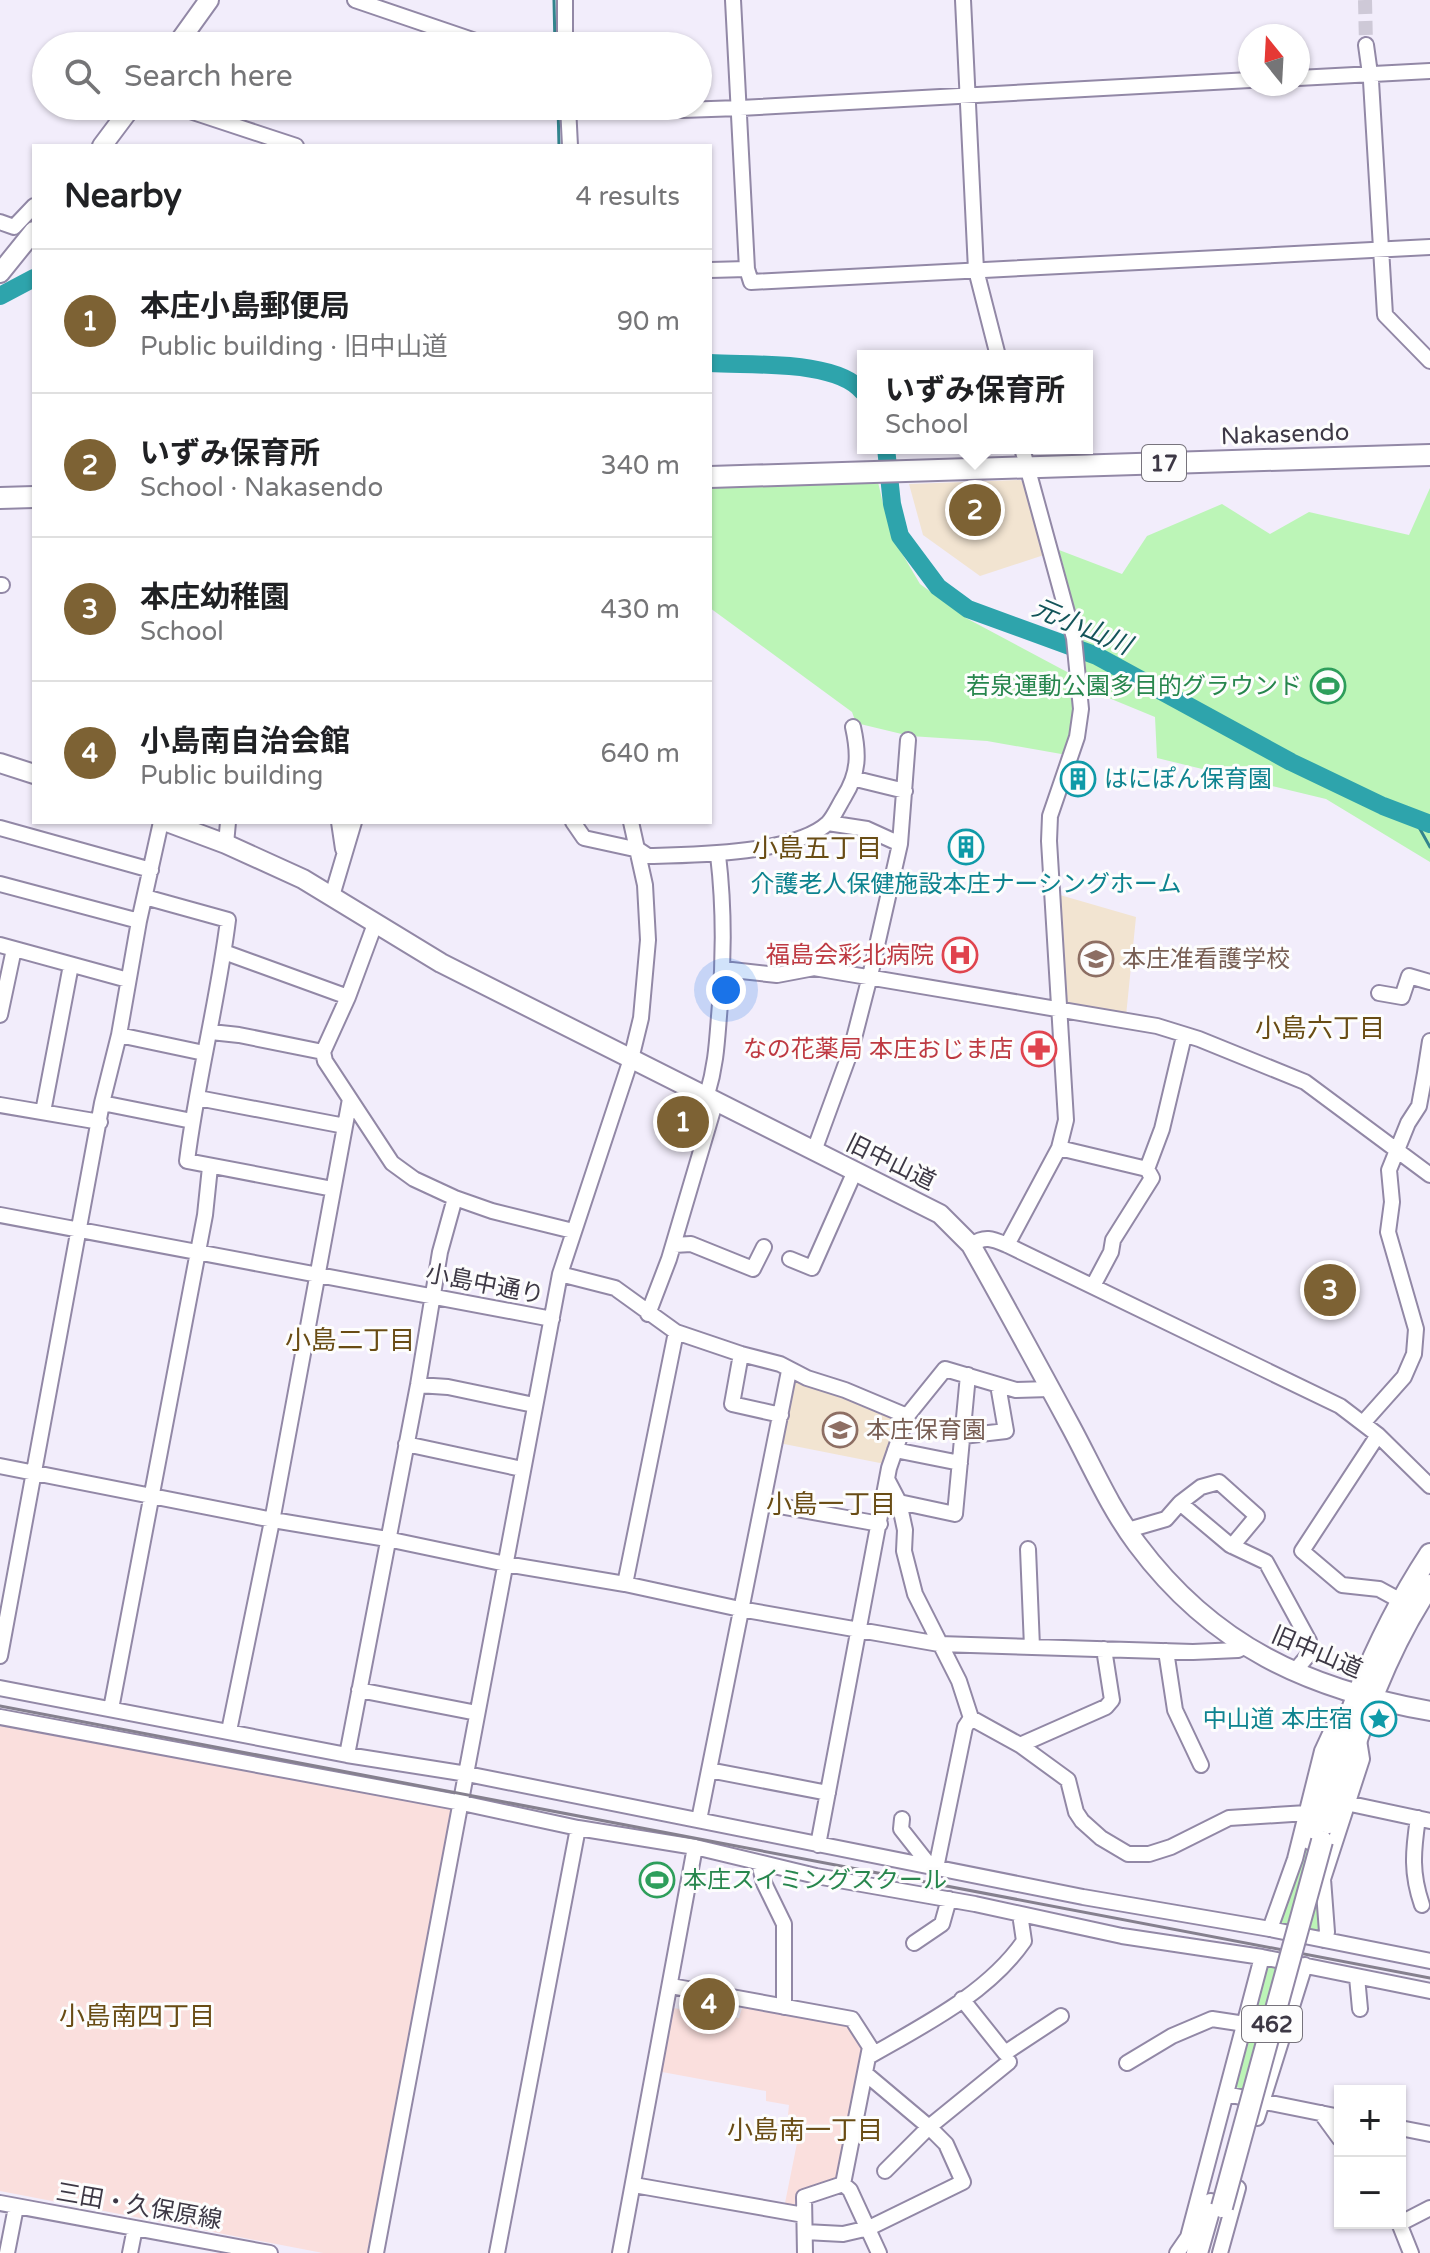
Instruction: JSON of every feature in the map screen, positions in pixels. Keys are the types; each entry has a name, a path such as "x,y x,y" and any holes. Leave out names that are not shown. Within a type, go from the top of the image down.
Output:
{"highway":[{"name":"Nakasendo","path":"712,477 898,472 1024,458 1430,455"},
{"path":"0,498 32,497"},
{"name":"462","path":"1197,2253 1216,2206 1316,1840 1364,1697 1379,1641 1430,1554"},
{"name":"462","path":"1364,1697 1430,1585"},
{"name":"462","path":"1210,2253 1216,2206"}],"main road":[{"path":"186,32 209,0"},
{"path":"104,144 122,120"},
{"path":"0,273 32,233"},
{"path":"0,763 32,773"},
{"name":"旧中山道","path":"170,824 269,862 332,896 441,963 940,1214 971,1245 1128,1530 1174,1586 1223,1630 1294,1672 1364,1697 1430,1711"}],"street":[{"path":"355,0 449,32"},
{"path":"565,0 565,32"},
{"path":"733,0 747,269 751,282 1430,247"},
{"path":"963,0 976,270 996,350"},
{"path":"1366,45 1371,81 1385,315 1430,361"},
{"path":"1310,77 1430,71"},
{"path":"712,109 1238,81"},
{"path":"217,120 290,144"},
{"path":"569,120 570,144"},
{"path":"0,222 14,227 32,208"},
{"path":"712,270 747,269"},
{"path":"1007,1245 1059,1148 1066,1120 1050,816 1077,737 1081,709 1075,642 1024,458"},
{"path":"574,824 584,838 639,850 648,856 718,855 798,840 828,823 856,779 858,750 853,727"},
{"path":"814,1151 851,1050 870,976 900,844 908,740"},
{"path":"856,779 905,791"},
{"path":"828,823 867,829 900,844"},
{"path":"0,1656 102,1103 119,1035 139,921 163,824"},
{"path":"226,844 228,824"},
{"path":"339,824 344,858"},
{"path":"332,896 353,824"},
{"name":"小島中通り","path":"0,1215 552,1319 560,1274 631,1059 641,1018 648,940 645,885 632,824"},
{"path":"0,828 151,870"},
{"path":"648,1314 674,1245 711,1098 723,969 722,889 718,855"},
{"path":"0,884 139,921"},
{"path":"145,897 228,920 187,1161 333,1189"},
{"path":"375,924 348,997 323,1052 325,1061 392,1163 414,1179 492,1211 573,1231"},
{"path":"0,1015 7,947 128,980"},
{"path":"224,952 348,997"},
{"path":"43,1112 71,965"},
{"path":"723,969 777,975 814,968 1157,1026 1270,1066 1305,1082 1430,1175"},
{"path":"1379,993 1402,997 1409,976 1430,982"},
{"path":"211,1032 323,1052"},
{"path":"119,1035 204,1053"},
{"path":"1147,1169 1162,1129 1184,1036"},
{"path":"1363,1423 1404,1377 1414,1354 1416,1329 1388,1232 1392,1202 1389,1170 1408,1123 1419,1106 1428,1073 1430,1041"},
{"path":"198,1098 345,1126"},
{"path":"229,1731 273,1520 350,1099"},
{"path":"102,1103 192,1121"},
{"path":"0,1105 100,1122"},
{"path":"1059,1148 1147,1169 1152,1178 1113,1240 1111,1252 1094,1284"},
{"path":"111,1709 153,1494 210,1167"},
{"path":"790,1259 812,1268 855,1171"},
{"path":"347,1755 418,1385 440,1252 455,1198"},
{"path":"971,1245 982,1238 992,1238 1094,1284 1340,1406 1378,1435 1430,1486"},
{"path":"674,1245 691,1244 753,1269 764,1247"},
{"path":"560,1274 615,1288 676,1332 780,1364 789,1371 907,1416"},
{"path":"376,2253 552,1319"},
{"path":"625,1584 676,1332"},
{"path":"741,1354 732,1404 781,1415"},
{"path":"818,1845 887,1479 907,1416 945,1369 1016,1390 1050,1389"},
{"path":"699,1820 789,1371"},
{"path":"899,1502 955,1514 968,1375"},
{"path":"418,1385 448,1387 534,1405"},
{"path":"963,1436 1006,1431 998,1385"},
{"path":"1378,1435 1302,1551 1342,1585 1379,1589 1401,1601"},
{"path":"406,1444 522,1469"},
{"path":"895,1450 960,1463"},
{"path":"0,1466 506,1564 625,1584 740,1609 939,1644 1166,1651 1238,1650 1246,1646"},
{"path":"887,1479 899,1502 905,1530 904,1551 915,1594 959,1681 971,1718 1020,1745 1068,1780 1076,1812 1101,1838 1128,1854 1149,1854 1171,1847 1229,1818 1307,1813"},
{"path":"1128,1530 1166,1519 1201,1487 1219,1482 1257,1516 1232,1546"},
{"path":"763,1503 880,1524"},
{"path":"1180,1503 1232,1546 1266,1562 1309,1641 1310,1653 1294,1672"},
{"path":"1028,1549 1032,1647"},
{"path":"1020,1745 1106,1707 1112,1700 1104,1649"},
{"path":"1166,1651 1175,1710 1201,1765"},
{"path":"0,1688 347,1755 467,1774 1083,1897 1270,1929 1430,1961"},
{"path":"359,1690 477,1713"},
{"path":"0,1717 462,1803 578,1828 695,1847 816,1876 949,1899 1122,1936 1262,1957 1430,1991"},
{"path":"932,1867 965,1727 971,1718"},
{"path":"1270,1929 1295,1859 1322,1751 1335,1723 1351,1731 1362,1759 1323,1879 1327,1932 1324,1940"},
{"path":"709,1770 828,1793"},
{"path":"1346,1803 1424,1820 1413,1854 1414,1881 1422,1905"},
{"path":"902,1819 901,1829 932,1867"},
{"path":"497,2253 578,1828"},
{"path":"620,2253 695,1847"},
{"path":"759,1863 764,1883 784,1924 784,2007"},
{"path":"914,1943 942,1924 949,1899"},
{"path":"870,2056 962,1999 1009,1962 1024,1941 1020,1914"},
{"path":"1177,2253 1188,2237 1262,1957"},
{"path":"1220,2253 1261,2102 1305,1965"},
{"path":"1357,1977 1360,2009"},
{"path":"671,1986 852,2019 870,2047 870,2056 843,2184"},
{"path":"962,1999 1005,2053 1061,2016"},
{"path":"1127,2063 1172,2036 1212,2019 1245,2024"},
{"path":"885,2171 929,2127 1009,2062"},
{"path":"805,2232 843,2234 869,2228 963,2182 946,2144 866,2074"},
{"path":"1226,2094 1334,2116"},
{"path":"1321,2113 1334,2131"},
{"path":"1406,2129 1430,2134"},
{"path":"805,2253 804,2197 843,2184"},
{"path":"843,2184 850,2190 879,2253"},
{"path":"634,2185 804,2215"},
{"name":"三田・久保原線","path":"0,2203 260,2252"},
{"path":"7,2253 16,2207"},
{"path":"1406,2220 1430,2208"},
{"path":"130,2253 135,2228"},
{"path":"1401,2229 1411,2253"}],"shaded area":[{"path":"1020,480 1025,484 1047,554 980,576 923,535 909,484"},
{"name":"本庄准看護学校","path":"1057,896 1136,917 1126,1016 1069,1006 1064,1002"},
{"name":"本庄保育園","path":"791,1377 904,1416 885,1464 779,1443"},
{"path":"0,1726 455,1808 367,2253 323,2253 0,2191"},
{"path":"743,2005 850,2023 867,2048 840,2179 795,2196 795,2206 788,2208 784,2208 802,2118 788,2115 789,2105 766,2101 766,2091 662,2072 673,2008 739,2018"}],"green space":[{"path":"878,482 900,550 920,584 966,618 1069,673 1074,723 1067,755 987,741 910,736 856,723 852,712 712,609 712,485"},
{"path":"1430,488 1430,862 1326,799 1157,758 1155,717 1087,689 1084,644 1059,550 1122,574 1147,536 1222,504 1270,534 1309,512 1409,535"},
{"path":"1301,1847 1326,1853 1324,1928 1320,1934 1275,1926"},
{"path":"1266,1962 1302,1969 1261,2093 1235,2087 1241,2066 1238,2064"}],"waterway":[{"path":"554,0 555,32"},
{"path":"558,120 559,144"},
{"name":"元小山川","path":"0,296 32,279"},
{"name":"元小山川","path":"712,363 814,369 834,374 857,386"},
{"name":"元小山川","path":"887,454 892,504 900,536 938,587 968,609 1097,656 1291,762 1383,806 1430,824"},
{"path":"1415,820 1430,847"}],"tunnel":[{"path":"1365,0 1366,45"}],"railway":[{"path":"0,1706 1430,1978"}],"place":[{"name":"いずみ保育所","path":"975,510"},
{"name":"若泉運動公園多目的グラウンド","path":"1328,686"},
{"name":"はにぽん保育園","path":"1078,779"},
{"name":"介護老人保健施設本庄ナーシングホーム","path":"966,847"},
{"name":"福島会彩北病院","path":"960,955"},
{"name":"本庄准看護学校","path":"1096,959"},
{"name":"なの花薬局 本庄おじま店","path":"1039,1049"},
{"name":"本庄小島郵便局","path":"683,1122"},
{"name":"本庄幼稚園","path":"1330,1290"},
{"name":"本庄保育園","path":"840,1430"},
{"name":"中山道 本庄宿","path":"1379,1719"},
{"name":"本庄スイミングスクール","path":"657,1880"},
{"name":"小島南自治会館","path":"709,2004"}],"district":[{"name":"小島五丁目","path":"817,848"},
{"name":"小島六丁目","path":"1320,1028"},
{"name":"小島二丁目","path":"350,1340"},
{"name":"小島一丁目","path":"831,1504"},
{"name":"小島南四丁目","path":"137,2016"},
{"name":"小島南一丁目","path":"805,2130"}]}
